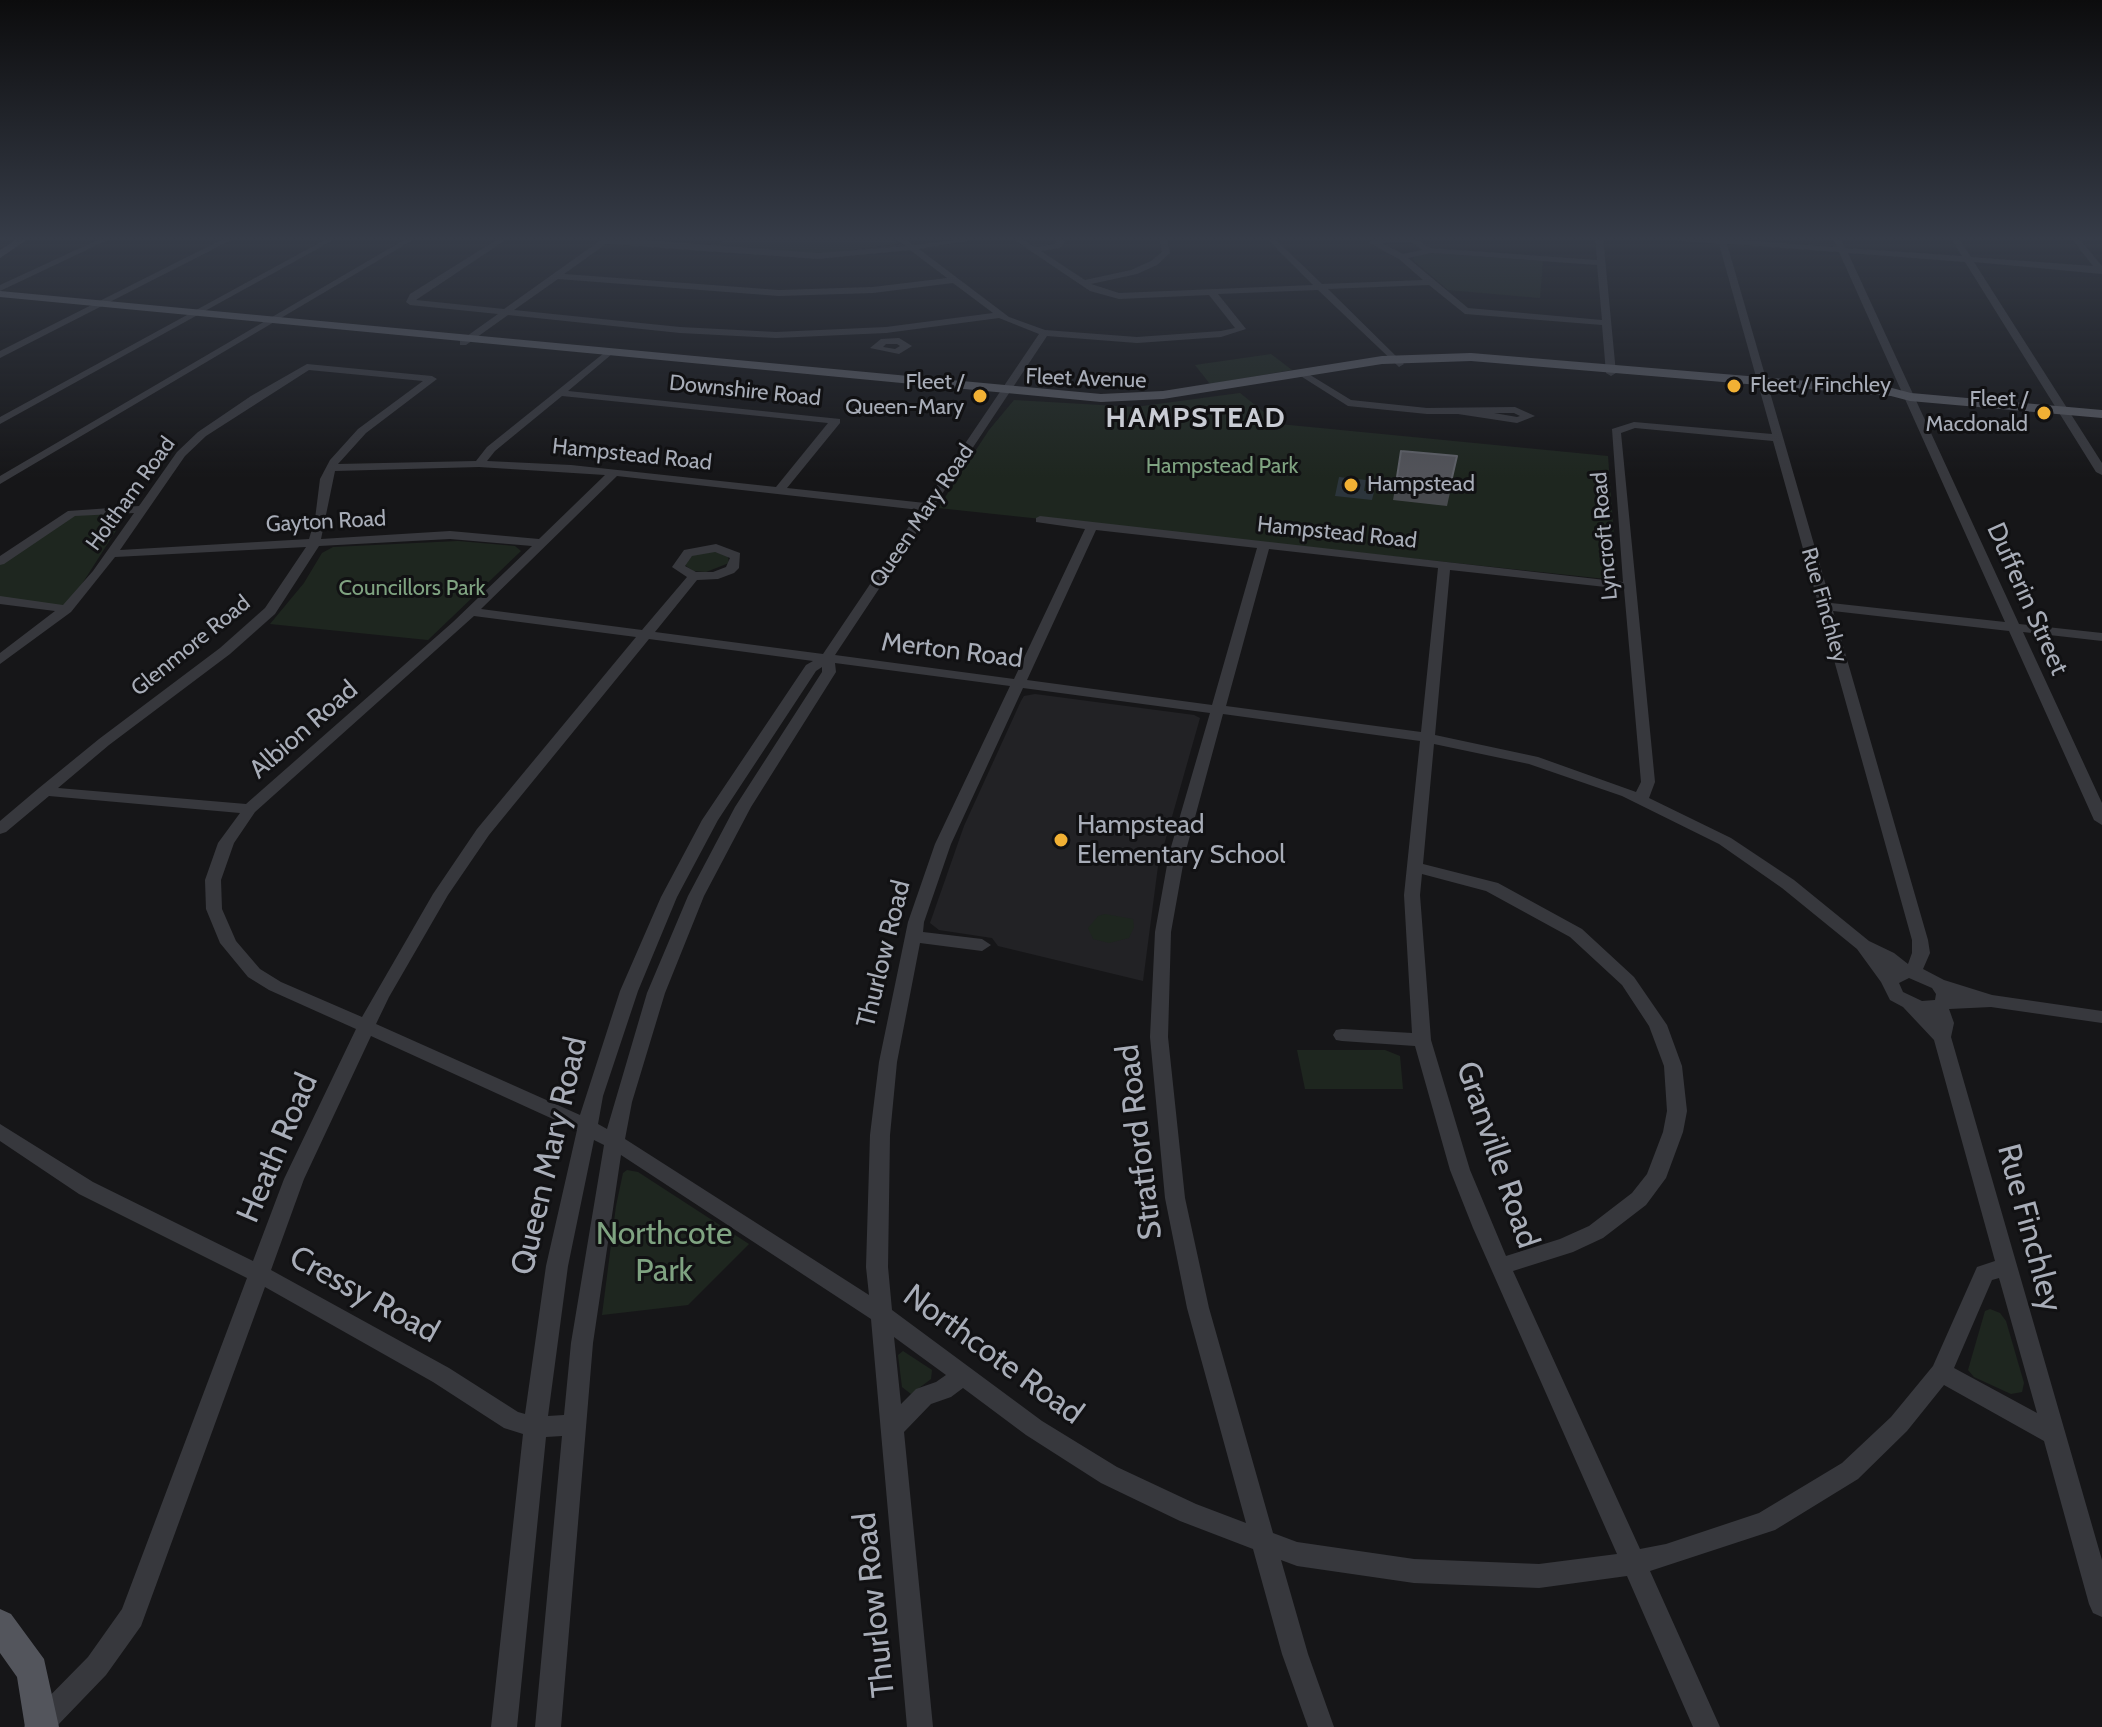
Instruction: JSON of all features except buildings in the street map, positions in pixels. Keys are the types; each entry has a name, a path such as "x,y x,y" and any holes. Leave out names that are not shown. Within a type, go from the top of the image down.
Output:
{"main road":[{"name":"Fleet Avenue","path":"228,318 1102,404 1149,403 1397,362 1492,358 2102,414"},
{"path":"0,1625 32,1671 40,1726"}],"street":[{"path":"0,355 73,318"},
{"path":"0,421 187,318"},
{"path":"0,481 277,318"},
{"path":"466,340 497,318"},
{"path":"544,318 724,333 888,335 985,318"},
{"path":"1004,318 1016,325 1044,333 1137,340 1221,334 1241,329 1232,318"},
{"path":"1352,318 1397,362"},
{"path":"1542,318 1606,323"},
{"path":"1606,318 1611,371"},
{"name":"Rue Finchley","path":"1744,318 1920,940 1921,953 1910,972"},
{"name":"Dufferin Street","path":"1873,318 2102,820"},
{"path":"2005,318 2102,472"},
{"name":"Queen Mary Road","path":"504,1727 535,1427 557,1266 586,1126 629,991 687,860 736,780 811,668 827,658 1044,333"},
{"path":"479,464 491,449 607,354"},
{"name":"Glenmore Road","path":"0,829 44,791 246,635 289,588 314,542 330,468 362,431 432,379 307,367"},
{"name":"Holtham Road","path":"0,660 66,609 112,554 181,454 202,434 307,367"},
{"path":"1305,375 1348,403 1459,411 1517,420 1530,416 1515,410 1479,408 1459,411"},
{"name":"Downshire Road","path":"561,393 836,421 779,490"},
{"name":"Lyncroft Road","path":"1641,799 1648,782 1616,434 1619,428 1634,425 1777,438"},
{"name":"Hampstead Road","path":"330,468 479,464 615,472 928,507"},
{"name":"Albion Road","path":"367,1025 275,986 254,973 228,943 214,909 213,880 226,843 250,809 472,612 615,472"},
{"path":"0,561 72,513 143,509"},
{"name":"Hampstead Road","path":"1040,520 1630,586"},
{"name":"Thurlow Road","path":"920,1727 879,1313 880,1135 888,1062 913,936 943,844 1092,526"},
{"name":"Gayton Road","path":"112,554 450,535 542,543"},
{"name":"Stratford Road","path":"1264,545 1168,897 1160,969 1160,1063 1166,1135 1185,1251 1295,1654 1321,1727"},
{"name":"Granville Road","path":"1444,565 1414,867 1413,945 1422,1040 1460,1170 1499,1267 1707,1727"},
{"name":"Heath Road","path":"40,1726 110,1651 132,1617 294,1179 367,1025 420,927 483,832 694,576"},
{"path":"0,600 66,609"},
{"path":"1824,606 2102,637"},
{"name":"Merton Road","path":"472,612 1427,738 1533,760 1641,799 1745,853 1863,945"},
{"name":"Queen Mary Road","path":"548,1727 574,1425 588,1304 614,1141 656,993 711,863 829,672 827,658"},
{"path":"44,791 250,809"},
{"path":"687,860 711,863"},
{"path":"1414,867 1492,887 1576,933 1628,981 1658,1025 1673,1066 1677,1100 1673,1132 1656,1178 1639,1199 1596,1232 1566,1246 1499,1267"},
{"path":"913,936 982,945"},
{"path":"1863,945 1910,972 1991,1001 2102,1017"},
{"name":"Rue Finchley","path":"1863,945 1889,980 1891,990 1911,1005 1942,1037"},
{"path":"1889,980 1910,972"},
{"name":"Rue Finchley","path":"1938,984 1945,994 1941,1005 1945,1023 1942,1037 2102,1604"},
{"path":"1911,1005 1991,1001"},
{"name":"Northcote Road","path":"367,1025 614,1141 879,1313 1034,1428 1109,1475 1189,1513 1297,1554 1461,1574 1539,1576 1632,1563 1695,1548 1766,1522 1802,1503 1872,1452 1941,1372 1984,1273 2006,1267"},
{"path":"1342,1035 1422,1040"},
{"name":"Cressy Road","path":"0,1131 11,1142 86,1188 259,1274 441,1375 512,1421 535,1427 574,1425"},
{"path":"1941,1372 2055,1435"},
{"path":"891,1429 924,1396 943,1390 963,1376"}],"shaded area":[{"name":"Hampstead","path":"1339,477 1366,480 1364,491 1374,492 1372,500 1335,496"},
{"name":"Hampstead Elementary School","path":"1035,694 1200,718 1158,866 1143,981 998,946 992,938 939,930 930,923 964,826 1021,701 1024,696"}],"green space":[{"path":"1271,354 1292,370 1210,384 1195,365"},
{"name":"Hampstead Park","path":"1240,393 1279,424 1608,456 1617,576 1606,579 938,508 989,430 1014,400 1135,407"},
{"path":"72,513 114,514 124,518 66,609 0,600 0,561"},
{"name":"Councillors Park","path":"458,541 515,546 521,551 428,640 270,624 304,583 322,553 333,547"},
{"path":"712,551 728,556 729,563 706,572 693,571 685,565 692,555"},
{"path":"1105,914 1133,919 1134,927 1129,938 1109,943 1093,939 1088,928 1098,916"},
{"path":"1297,1050 1385,1050 1400,1056 1403,1089 1305,1089"},
{"name":"Northcote Park","path":"627,1170 638,1172 749,1244 688,1305 602,1315 616,1206 623,1173"},
{"path":"1990,1309 2000,1313 2006,1321 2024,1383 2022,1392 2011,1394 1974,1377 1968,1370 1985,1311"},
{"path":"903,1351 932,1370 931,1379 911,1394 902,1387 898,1355"}],"place":[{"name":"Fleet / Finchley","path":"1734,386"},
{"name":"Fleet / Queen-Mary","path":"980,396"},
{"name":"Fleet / Macdonald","path":"2044,413"},
{"name":"Hampstead","path":"1351,485"},
{"name":"Hampstead Elementary School","path":"1061,840"}],"district":[{"name":"HAMPSTEAD","path":"1196,419"}]}
